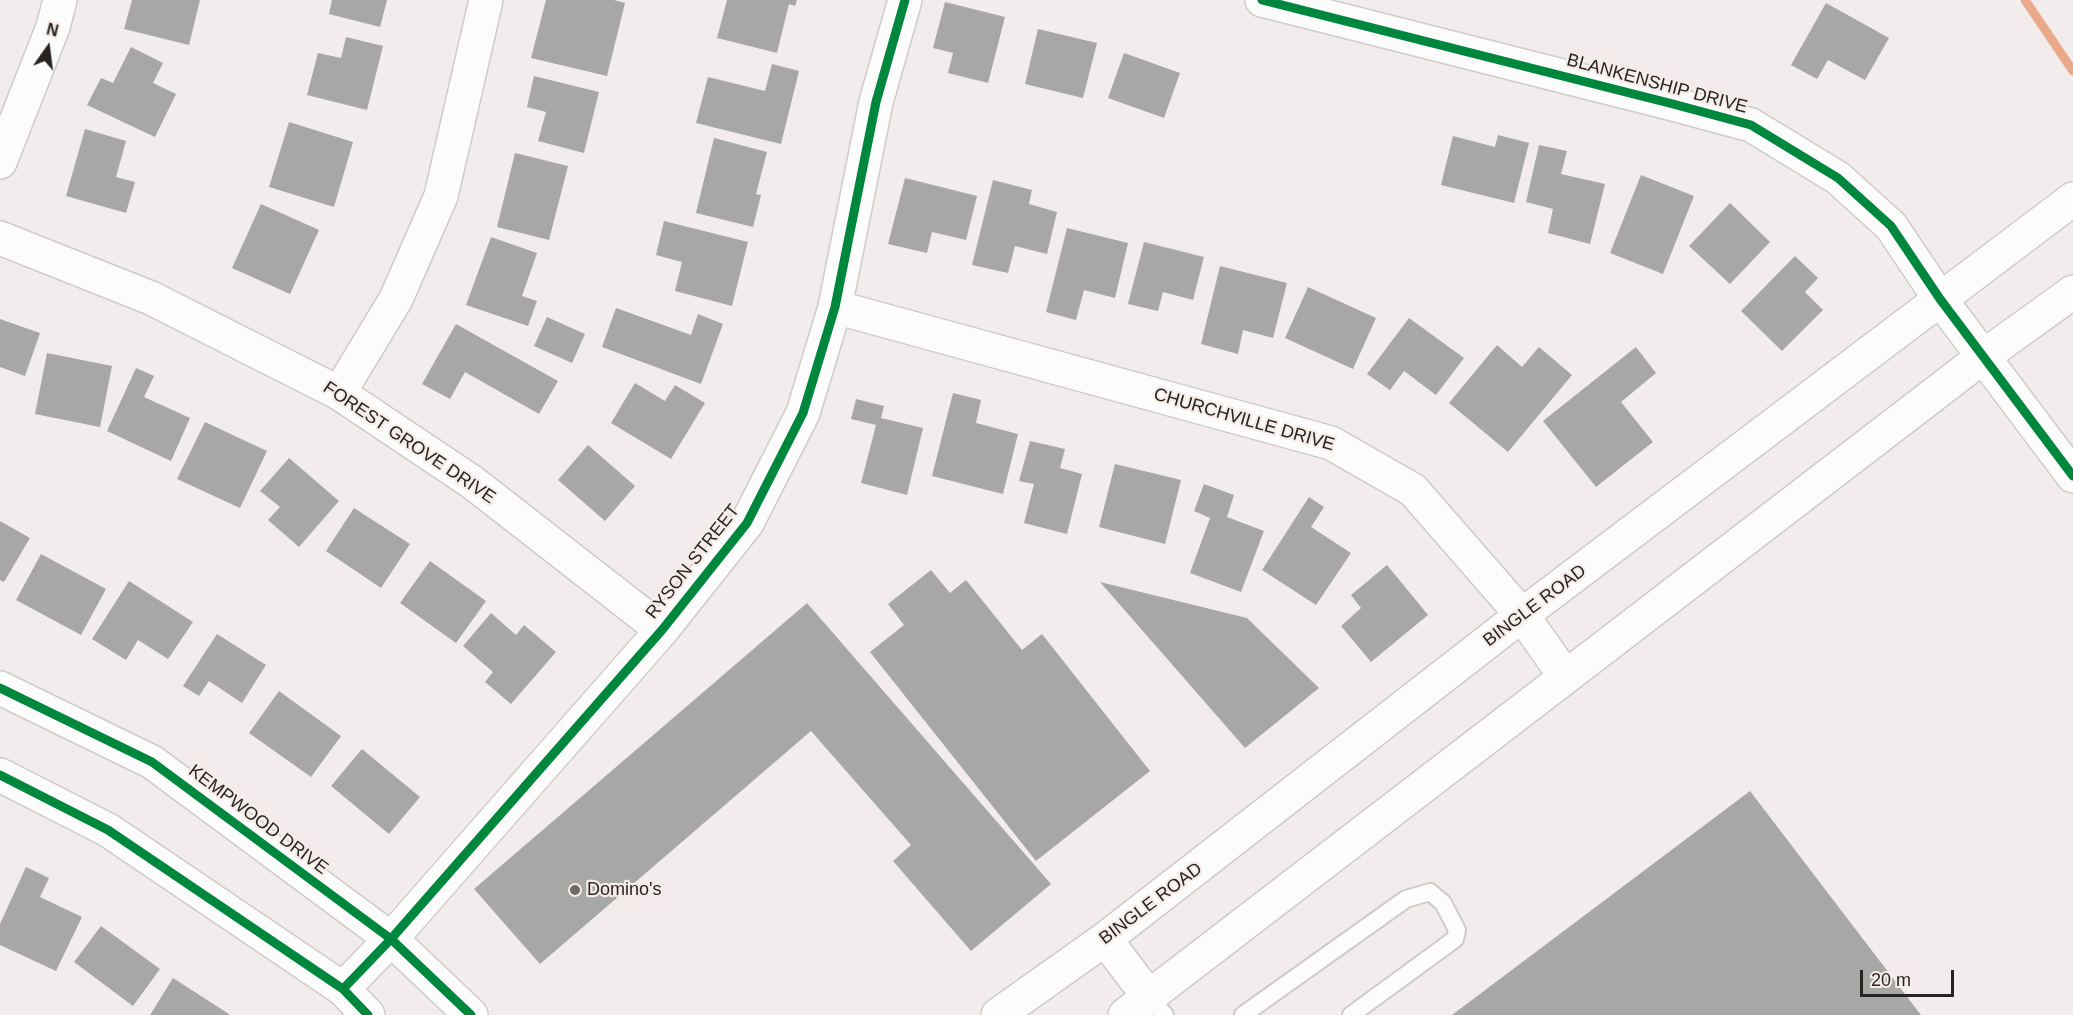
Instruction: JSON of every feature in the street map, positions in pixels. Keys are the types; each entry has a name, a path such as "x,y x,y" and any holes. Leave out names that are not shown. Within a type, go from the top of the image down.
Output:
{"street":[{"path":"0,162 53,27 60,0"},
{"path":"339,393 396,299 441,196 486,0"},
{"name":"RYSON STREET","path":"343,989 391,939 662,630 747,523 803,413 835,307 876,102 905,0"},
{"name":"BLANKENSHIP DRIVE","path":"1262,0 1751,125 1838,178 1891,226 1940,299 2073,476"},
{"name":"BINGLE ROAD","path":"998,1015 1106,939 1522,615 2073,199"},
{"name":"FOREST GROVE DRIVE","path":"0,238 151,298 339,393 471,482 662,630"},
{"path":"1106,939 1146,1009 1565,676 1984,356 2073,292"},
{"name":"CHURCHVILLE DRIVE","path":"835,307 1331,443 1413,490 1522,615 1565,676"},
{"name":"KEMPWOOD DRIVE","path":"0,688 152,762 391,939 471,1015"},
{"path":"0,775 108,830 343,989 368,1015"}],"lane":[{"path":"1243,1015 1406,898 1430,892 1443,903 1457,930 1455,939 1350,1015"}],"building":[{"path":"132,0 200,0 189,45 124,29"},
{"path":"332,0 387,0 380,27 329,14"},
{"path":"546,0 614,0 625,3 607,76 531,58"},
{"path":"727,0 797,0 795,6 789,4 777,53 717,38"},
{"path":"945,2 1005,17 988,83 948,73 953,53 933,48"},
{"path":"1826,3 1889,38 1865,80 1828,60 1817,79 1791,65"},
{"path":"1038,29 1097,43 1083,98 1025,84"},
{"path":"346,37 383,46 367,110 307,95 318,53 341,58"},
{"path":"131,47 163,63 153,83 176,94 155,137 87,105 101,78 113,83"},
{"path":"1124,53 1180,73 1164,118 1108,98"},
{"path":"772,64 799,71 781,144 696,123 708,77 765,91"},
{"path":"534,76 599,92 584,153 538,141 546,112 527,107"},
{"path":"289,122 353,142 334,207 269,187"},
{"path":"85,129 126,141 116,177 135,182 126,213 66,196"},
{"path":"1498,135 1529,143 1514,203 1441,185 1453,136 1495,147"},
{"path":"714,138 767,152 756,194 761,195 753,227 696,213"},
{"path":"1539,145 1567,151 1561,174 1605,184 1590,244 1548,233 1553,209 1526,202"},
{"path":"515,153 568,166 549,240 497,227"},
{"path":"1641,175 1694,196 1663,274 1610,253"},
{"path":"905,178 977,196 966,240 932,232 927,253 888,244"},
{"path":"993,180 1032,190 1029,204 1057,212 1047,254 1015,246 1008,273 972,265"},
{"path":"1730,203 1770,242 1730,284 1689,246"},
{"path":"261,204 319,230 290,294 232,268"},
{"path":"664,221 748,242 732,306 675,291 682,262 656,255"},
{"path":"1067,228 1128,243 1115,298 1084,290 1076,320 1046,312"},
{"path":"491,237 537,253 522,296 537,301 528,326 466,305"},
{"path":"1144,242 1204,257 1193,300 1163,292 1158,311 1128,304"},
{"path":"1795,256 1818,278 1805,292 1823,310 1782,351 1741,311"},
{"path":"1220,266 1287,283 1273,338 1243,330 1238,354 1201,344"},
{"path":"1308,287 1376,318 1353,369 1285,338"},
{"path":"616,308 691,335 698,314 723,324 701,384 602,347"},
{"path":"547,317 585,334 572,363 534,346"},
{"path":"1409,318 1464,358 1436,395 1404,371 1390,390 1367,374"},
{"path":"0,319 40,333 25,376 0,367"},
{"path":"456,324 558,381 539,414 465,372 450,399 422,384"},
{"path":"1497,345 1522,367 1539,347 1572,375 1508,452 1449,403"},
{"path":"1636,347 1656,373 1621,402 1653,442 1596,487 1543,421"},
{"path":"47,353 112,366 100,427 35,414"},
{"path":"136,368 154,376 144,397 190,418 171,461 107,431"},
{"path":"635,383 665,401 675,385 705,403 671,459 611,423"},
{"path":"953,393 981,400 976,423 1018,434 1003,494 932,476"},
{"path":"856,399 884,406 881,418 923,428 907,495 861,483 876,425 851,419"},
{"path":"205,422 267,451 240,508 177,479"},
{"path":"1030,441 1065,449 1060,468 1082,474 1067,534 1024,523 1034,484 1019,481"},
{"path":"588,445 635,486 605,521 558,480"},
{"path":"289,458 339,501 299,547 268,520 280,507 260,491"},
{"path":"1115,464 1181,480 1165,544 1099,527"},
{"path":"1204,484 1234,495 1227,517 1264,531 1241,592 1190,573 1210,518 1194,511"},
{"path":"1309,497 1324,507 1311,527 1351,553 1316,605 1262,570"},
{"path":"354,508 410,544 381,588 326,551"},
{"path":"0,521 30,538 4,582 0,580"},
{"path":"41,554 106,589 81,635 16,600"},
{"path":"430,561 486,601 456,643 400,603"},
{"path":"1387,565 1428,615 1371,662 1341,626 1361,608 1351,595"},
{"path":"931,570 950,593 966,580 1022,650 1042,634 1150,771 1036,861 870,652 904,625 888,604"},
{"path":"129,581 193,622 168,659 138,640 126,660 92,639"},
{"path":"1100,582 1247,618 1319,688 1245,748"},
{"path":"807,603 1051,884 971,951 893,861 911,845 811,731 540,964 474,889"},
{"path":"491,613 516,635 524,625 556,652 511,704 485,682 493,672 463,646"},
{"path":"217,634 266,665 242,703 209,681 199,696 183,686"},
{"path":"279,691 341,736 311,777 249,733"},
{"path":"362,749 420,797 389,834 331,786"},
{"path":"1750,791 1921,1015 1452,1015"},
{"path":"26,867 49,878 40,897 82,917 56,971 0,945 0,924"},
{"path":"101,926 160,969 133,1006 74,962"},
{"path":"173,978 229,1014 150,1015"}],"waterway":[{"path":"2025,0 2073,71"}],"cycle path":[{"path":"343,989 391,939 662,630 747,523 803,413 835,307 876,102 905,0"},
{"path":"1262,0 1751,125 1838,178 1891,226 1940,299 2073,476"},
{"path":"0,688 152,762 391,939 471,1015"},
{"path":"0,775 108,830 343,989 368,1015"}],"place":[{"name":"Domino's","path":"575,890"}]}
